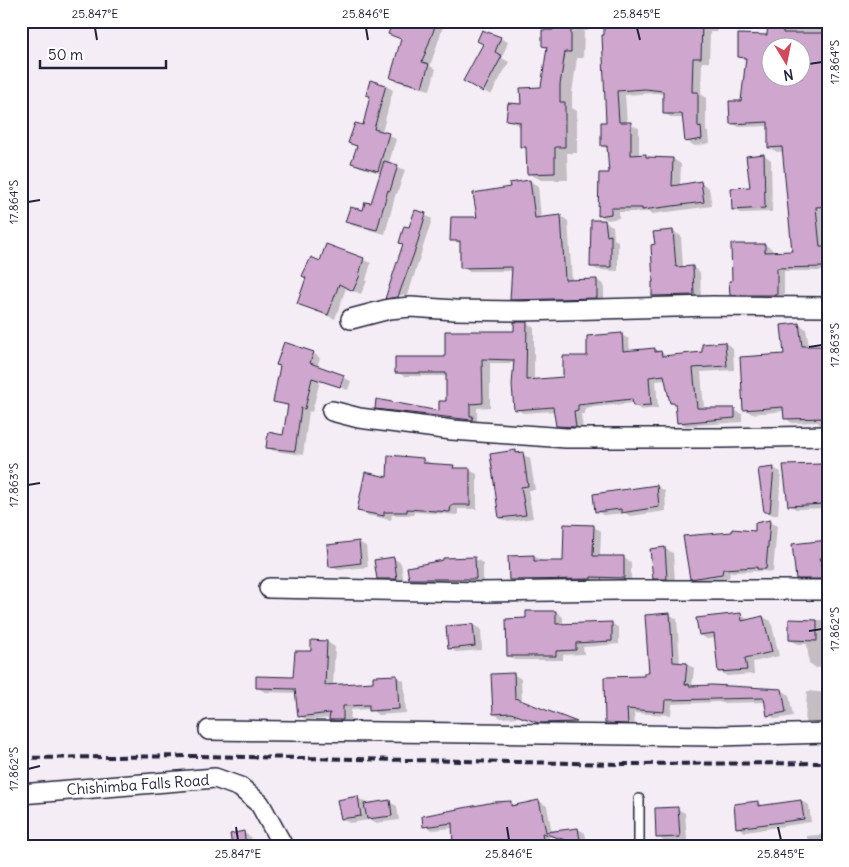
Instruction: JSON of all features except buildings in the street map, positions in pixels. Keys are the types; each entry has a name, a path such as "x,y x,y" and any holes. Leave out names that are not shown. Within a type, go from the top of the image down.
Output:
{"street":[{"path":"351,319 389,309 411,307 522,311 702,306 828,307"},
{"path":"332,411 359,418 452,430 566,438 828,436"},
{"path":"269,588 481,592 828,590"},
{"path":"209,730 718,736 828,733"},
{"name":"Chishimba Falls Road","path":"21,794 215,778 240,787 260,804 283,846"}],"lane":[{"path":"639,799 639,846"}],"railway":[{"path":"21,758 195,756 621,764 828,763"}]}
